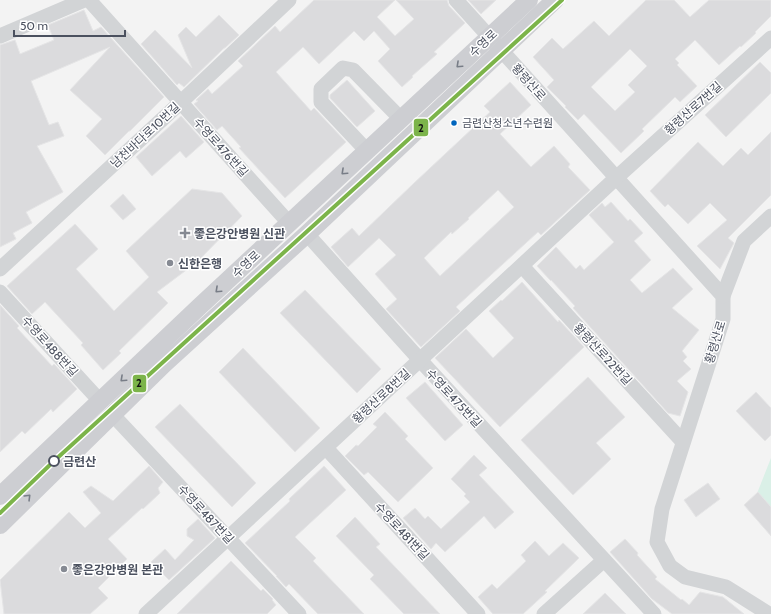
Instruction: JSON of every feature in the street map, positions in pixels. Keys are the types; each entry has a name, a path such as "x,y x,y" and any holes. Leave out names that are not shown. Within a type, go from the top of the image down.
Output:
{"main road":[{"name":"수영로","path":"0,525 194,312 529,0"},
{"name":"수영로","path":"0,496 106,408 164,364 308,234 555,0"}],"street":[{"path":"0,36 84,0"},
{"name":"수영로476번길","path":"89,0 289,223"},
{"name":"남천바다로10번길","path":"0,269 289,0"},
{"name":"황령산로","path":"456,0 723,296 724,319 662,509 657,542 670,566 685,577 726,587 769,614"},
{"name":"황령산로7번길","path":"616,178 771,38"},
{"path":"367,151 321,102 321,89 343,68 353,70 401,119"},
{"name":"황령산로8번길","path":"146,614 616,178"},
{"path":"723,296 744,241 771,216"},
{"name":"수영로475번길","path":"308,234 420,360 654,614"},
{"name":"황령산로22번길","path":"522,266 683,442"},
{"name":"수영로488번길","path":"0,292 106,408"},
{"name":"수영로487번길","path":"106,408 299,614"},
{"name":"수영로481번길","path":"326,448 478,614"},
{"path":"544,614 604,560"}],"green space":[{"path":"771,458 771,507 752,506"}],"building":[{"path":"314,0 395,0 377,17 395,36 414,19 396,0 447,0 449,6 465,23 434,52 437,54 402,87 378,61 390,49 374,31 364,41 354,31 319,64 303,47 276,72 311,111 314,108 346,142 285,198 239,148 241,147 222,126 217,130 194,104 198,101 196,100 208,89 212,94 243,66 238,61 275,26 280,32"},
{"path":"468,0 496,0 481,14"},
{"path":"646,0 674,0 690,17 709,0 771,0 771,16 755,32 756,33 719,65 695,40 675,59 679,63 677,65 697,86 680,102 675,97 642,129 644,131 621,153 584,114 578,120 565,107 566,106 547,87 554,80 533,57 552,38 563,49 594,21 609,36","holes":["630,49 647,66 628,85 635,92 615,111 591,87"]},
{"path":"84,10 93,31 101,27 164,97 105,155 86,136 102,119 70,90 110,47 31,81 49,125 58,122 64,136 37,146 63,192 26,212 32,223 13,233 16,239 0,247 0,45 15,40 20,54 54,40 48,25"},
{"path":"219,15 239,35 184,87 179,83 177,85 141,44 155,30 192,68 178,35 186,27 196,37"},
{"path":"760,62 771,73 771,93 726,137 705,115"},
{"path":"347,80 375,111 357,127 330,98 330,95"},
{"path":"510,82 531,105 500,134 531,167 554,146 570,164 568,167 590,190 541,235 538,232 456,307 460,311 421,347 386,309 397,299 375,274 396,255 379,238 348,267 331,247 352,228 359,236 490,112 484,106","holes":["498,190 514,207 440,276 424,258 451,232 452,234 469,219 468,218"]},
{"path":"181,116 204,142 186,158 180,151 152,176 136,157"},
{"path":"771,132 771,195 728,238 734,243 720,269 697,246 727,220 710,203 688,224 668,204 665,207 650,191 698,142 723,166 741,148 748,155"},
{"path":"192,189 222,193 242,216 197,262 157,292 168,303 119,351 121,353 103,370 81,345 83,343 45,302 32,314 7,286 75,224 98,249 76,269 114,311 149,277 126,251"},
{"path":"123,194 136,209 123,220 110,206"},
{"path":"611,202 628,221 630,219 643,233 634,241 651,260 630,280 642,293 673,268 693,289 672,308 699,330 682,351 687,357 683,361 691,369 677,381 688,392 680,416 668,413 573,308 575,306 537,266 556,247 576,269 580,265 584,270 614,242 589,215 602,203 605,207"},
{"path":"522,282 558,322 559,320 584,347 500,427 435,358 466,329 493,358 514,338 489,311"},
{"path":"305,290 381,369 357,393 280,313"},
{"path":"0,305 19,326 17,328 52,366 54,364 77,389 53,412 51,409 25,434 22,431 0,452"},
{"path":"243,348 320,428 295,452 219,372"},
{"path":"588,377 625,417 596,443 611,459 573,495 521,440"},
{"path":"425,382 463,425 445,441 406,398"},
{"path":"756,392 771,408 771,435 765,441 736,411"},
{"path":"180,404 256,483 232,507 155,427"},
{"path":"385,412 408,436 405,439 433,468 398,502 368,472 364,475 345,456 356,445 358,446 377,427 373,424"},
{"path":"474,455 487,468 479,475 514,512 495,529 484,516 445,552 436,543 431,549 403,518 415,508 425,519 428,516 441,529 470,502 464,496 466,494 451,479"},
{"name":"좋은강안병원 본관","path":"149,466 163,482 158,488 160,493 108,539 127,559 98,588 108,598 90,614 4,614 0,580 69,512 85,528 101,513 83,492 91,486 113,501"},
{"path":"324,466 346,490 295,537 316,558 313,561 364,614 318,614 289,584 286,587 245,543 290,501 289,499"},
{"path":"708,483 720,499 696,517 684,500"},
{"path":"758,492 771,507 771,536 744,505"},
{"path":"355,517 380,544 376,547 440,614 404,614 370,579 374,575 336,536"},
{"path":"198,519 215,538 169,580 151,562 165,549 175,560 194,540 187,536 187,529"},
{"path":"625,539 657,577 655,579 681,600 682,599 689,605 700,592 723,597 744,614 672,614 652,599 610,552"},
{"path":"535,541 549,556 563,543 579,558 545,591 547,592 523,614 493,614 478,597 492,584 497,589 526,561 521,555"},
{"path":"231,561 261,591 263,589 273,599 272,600 276,605 267,614 177,614"},
{"path":"605,593 626,614 583,614"}],"transit line":[{"name":"2","path":"0,513 54,461 562,0"}],"place":[{"name":"금련산청소년수련원","path":"454,123"},
{"name":"좋은강안병원 신관","path":"185,233"},
{"name":"신한은행","path":"170,263"},
{"name":"금련산","path":"54,461"},
{"name":"좋은강안병원 본관","path":"64,569"}]}
